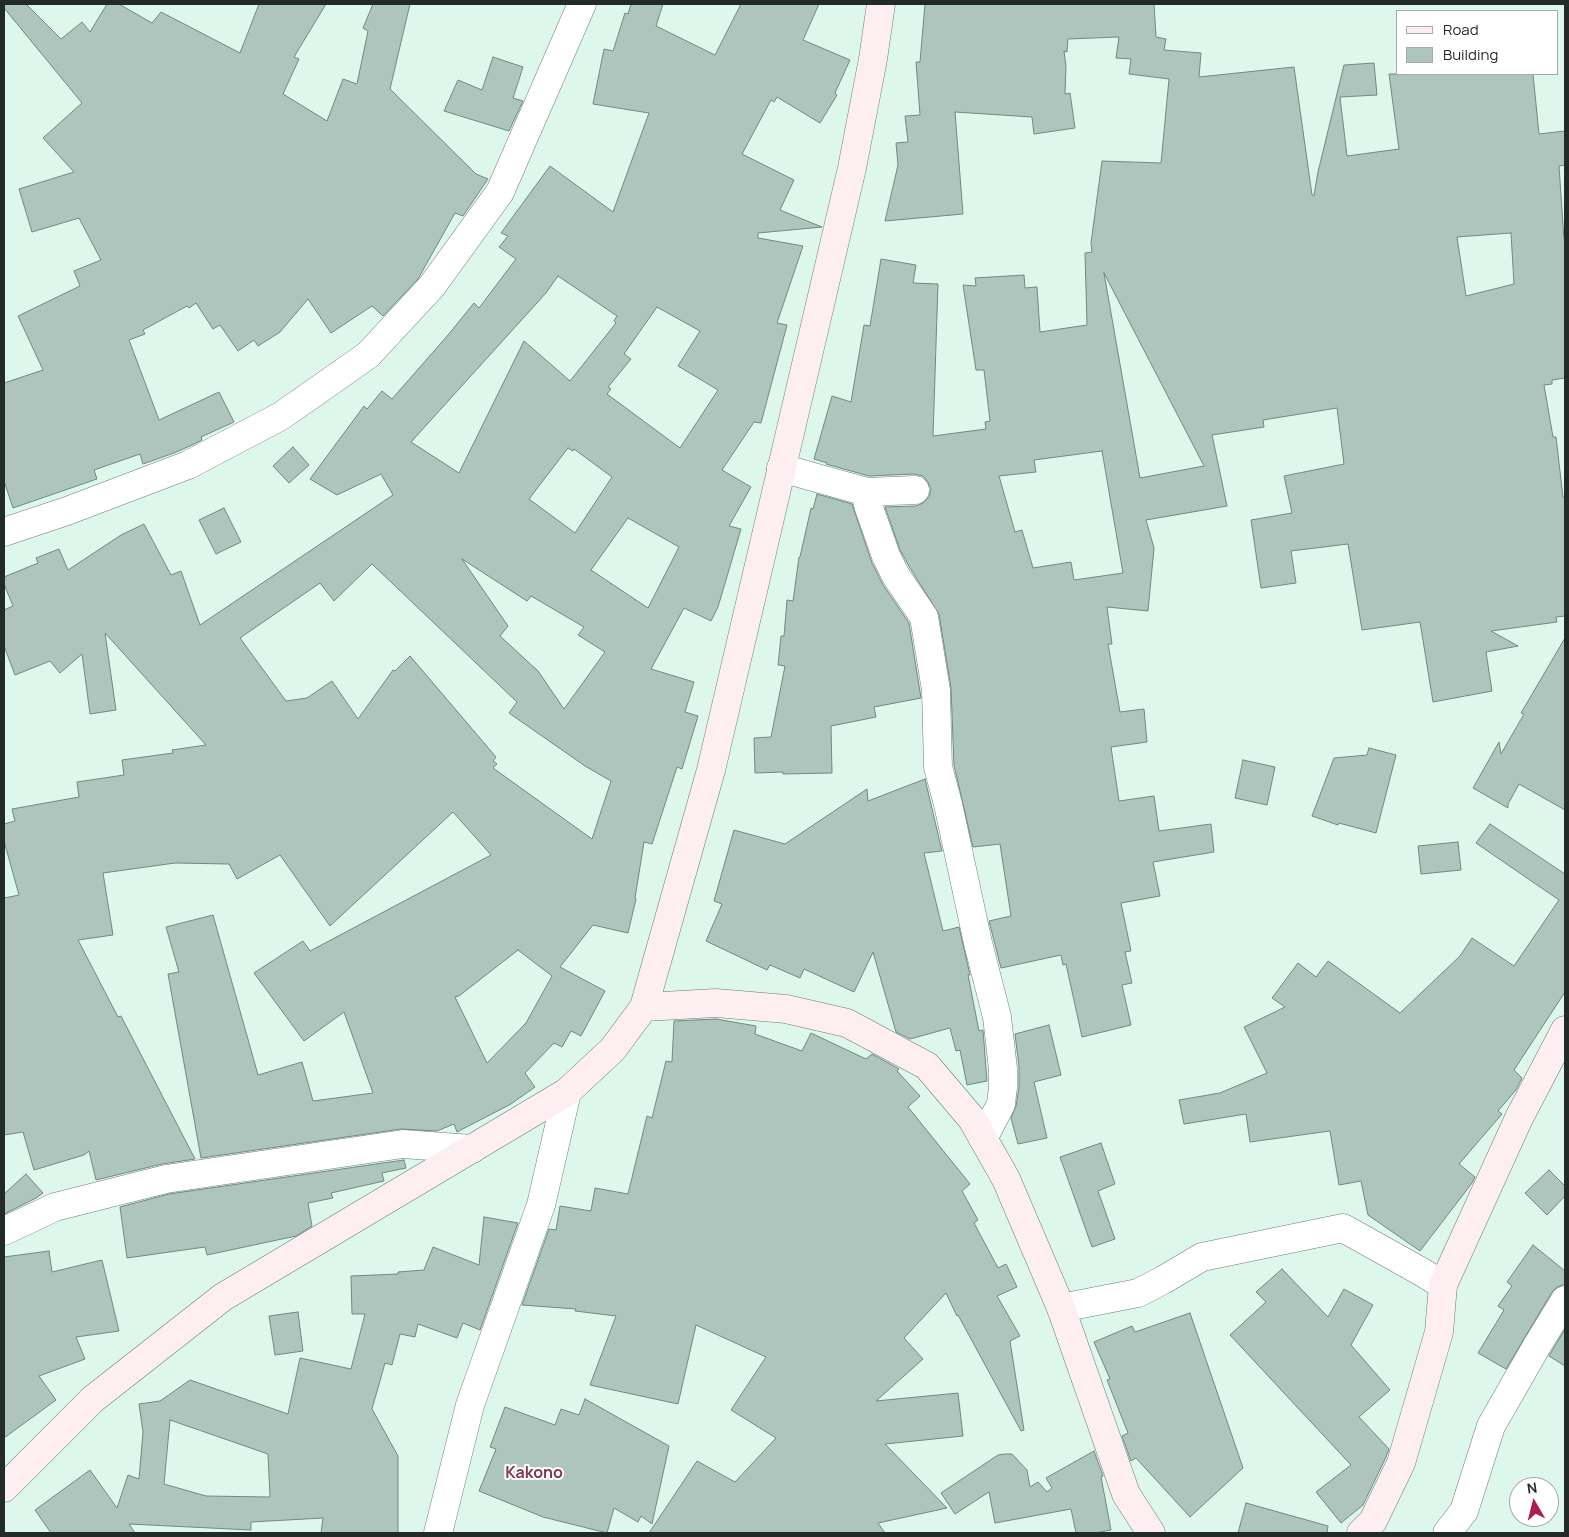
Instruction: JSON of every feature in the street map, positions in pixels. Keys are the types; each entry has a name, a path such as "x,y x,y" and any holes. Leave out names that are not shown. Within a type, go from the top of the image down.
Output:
{"street":[{"path":"4,532 67,511 188,465 281,416 368,355 432,286 500,192 582,4"},
{"path":"4,1488 93,1399 223,1297 567,1092 613,1049 644,1007 711,770 852,168 874,60 882,4"},
{"path":"781,468 867,492 915,490"},
{"path":"867,492 868,504 886,556 896,576 924,617 936,690 938,767 997,1017 1003,1068 1003,1087 1001,1104 984,1138"},
{"path":"644,1007 716,1003 786,1009 847,1023 927,1066 972,1119 1006,1179 1061,1308 1126,1494 1151,1533"},
{"path":"1361,1533 1373,1521 1401,1464 1439,1332 1443,1285 1519,1118 1565,1030"},
{"path":"438,1533 470,1405 541,1205 567,1092"},
{"path":"4,1231 55,1207 166,1179 403,1144 472,1149"},
{"path":"1061,1308 1138,1293 1202,1257 1342,1228 1420,1270 1443,1285"},
{"path":"1447,1533 1464,1510 1491,1426 1565,1300"}],"building":[{"path":"4,4 26,4 61,39 82,22 90,32 107,4 119,4 152,23 161,12 240,53 259,4 326,4 294,57 299,59 283,94 327,121 343,79 357,84 368,31 363,28 373,4 410,4 390,89 476,174 488,179 463,216 455,213 418,279 383,316 372,306 331,333 308,299 280,332 258,346 254,340 238,351 220,325 213,329 196,303 143,330 145,334 129,340 159,420 219,392 234,422 201,437 202,440 174,453 143,464 140,454 94,470 97,479 13,508 4,481 4,383 43,370 18,316 80,286 74,271 101,260 79,218 32,232 19,189 74,172 43,138 82,103 4,8"},
{"path":"631,4 663,4 656,26 715,55 741,4 819,4 803,40 850,60 835,93 837,95 820,123 777,97 774,102 771,100 742,154 794,180 780,210 822,227 758,233 758,238 803,246 777,323 787,325 761,423 754,422 722,470 751,487 729,526 741,529 718,607 711,621 684,608 651,669 694,682 685,712 698,716 682,769 677,767 652,844 644,842 636,899 628,933 593,925 560,967 605,991 581,1036 571,1031 562,1047 554,1043 525,1073 535,1087 511,1104 457,1132 454,1124 437,1131 401,1129 201,1158 168,974 179,972 166,927 213,915 258,1075 302,1062 313,1101 373,1093 344,1012 304,1041 254,973 303,941 310,951 491,855 453,812 330,926 280,855 237,879 229,864 175,863 103,873 113,935 78,940 118,1017 121,1016 195,1159 162,1164 96,1180 89,1151 84,1155 34,1170 23,1132 4,1135 4,898 19,895 4,841 4,824 15,821 12,809 79,797 77,782 124,775 122,760 173,753 172,750 206,745 105,633 116,710 90,714 82,654 60,673 50,661 15,675 4,646 4,610 13,606 4,584 4,577 38,563 36,558 59,549 68,570 121,535 144,524 171,575 181,571 200,625 393,495 381,474 337,495 310,479 364,406 367,409 382,391 392,399 474,303 479,308 516,259 499,247 508,236 501,233 550,166 613,212 649,113 593,104 604,49 613,51 625,13 628,14","holes":["558,276 617,316 614,321 616,323 570,381 524,341 459,473 411,442 546,293","657,307 700,331 678,366 718,390 680,448 607,394 611,389 608,387 631,359 624,354","568,448 573,451 574,449 612,477 575,533 529,499","628,518 679,547 648,608 591,570","462,559 527,601 531,596 584,627 578,635 605,652 564,709 538,671 500,636 508,626","372,564 517,702 509,713 585,766 611,781 592,839 493,768 497,764 493,761 496,757 410,656 395,671 393,670 358,719 332,681 307,698 286,701 240,638 320,583 334,601","518,950 552,976 526,1023 487,1063 455,997 459,996"]},
{"path":"925,4 1154,4 1156,37 1166,39 1164,50 1201,53 1199,77 1294,67 1312,195 1314,195 1344,65 1374,63 1377,95 1340,97 1347,156 1399,149 1389,74 1533,75 1539,134 1565,131 1565,165 1559,166 1565,239 1565,378 1552,380 1552,384 1544,385 1553,437 1556,437 1563,497 1565,497 1565,616 1556,617 1557,622 1491,631 1518,646 1486,652 1492,691 1433,702 1420,622 1362,630 1348,544 1291,551 1296,583 1261,588 1251,520 1292,513 1284,476 1344,464 1337,408 1263,420 1264,427 1212,435 1227,506 1146,520 1154,548 1148,611 1107,607 1112,644 1108,644 1120,712 1144,709 1147,742 1111,747 1119,801 1154,796 1159,831 1211,824 1214,852 1153,862 1160,896 1121,903 1131,951 1125,952 1132,983 1122,985 1131,1025 1082,1037 1066,964 1063,965 1061,955 1001,968 989,921 1011,916 1000,844 973,847 954,765 951,688 939,614 900,550 885,507 916,506 923,503 929,497 931,489 928,482 923,476 914,474 869,476 814,459 832,396 851,402 864,325 870,326 881,259 916,265 913,283 938,284 933,436 986,429 985,422 990,421 984,370 976,370 963,285 976,286 975,278 1024,275 1025,288 1037,287 1040,332 1087,325 1085,253 1092,252 1091,243 1102,161 1161,163 1169,79 1129,74 1131,59 1116,58 1119,37 1068,39 1067,52 1064,51 1066,66 1065,94 1070,93 1075,128 1034,134 1032,117 955,112 963,214 885,221 898,165 896,143 908,142 905,116 920,115 916,62 920,62","holes":["1511,233 1514,284 1466,296 1457,237","1104,273 1204,466 1140,478","1102,451 1123,573 1074,580 1071,562 1033,568 1022,530 1015,532 999,476 1036,472 1034,460"]},
{"path":"493,57 523,67 513,98 523,101 509,131 444,111 458,80 482,90"},
{"path":"293,447 309,465 289,483 273,466"},
{"path":"817,494 852,504 872,563 883,585 909,623 921,698 874,707 876,717 831,726 832,773 755,773 754,738 771,737 785,666 778,665 781,636 784,636 787,600 793,601 799,557 811,508 813,509"},
{"path":"224,508 241,542 216,554 199,520"},
{"path":"1565,638 1565,810 1519,784 1508,804 1508,808 1473,788 1499,742 1501,754 1524,714 1521,713"},
{"path":"1369,748 1396,755 1376,833 1339,823 1338,825 1312,816 1334,758 1367,755"},
{"path":"1243,760 1275,767 1267,805 1235,798"},
{"path":"925,779 942,851 924,853 943,931 959,927 970,975 968,975 979,1031 983,1030 987,1081 967,1085 960,1050 956,1051 950,1028 910,1039 896,1032 873,952 854,992 804,969 800,978 770,965 767,970 706,941 722,904 714,901 734,830 785,844 867,789 868,801"},
{"path":"1490,824 1565,874 1565,992 1514,1070 1522,1078 1516,1090 1498,1111 1502,1114 1459,1164 1475,1177 1472,1183 1420,1251 1368,1215 1361,1181 1339,1185 1330,1131 1250,1142 1246,1114 1184,1124 1179,1100 1220,1093 1267,1073 1244,1027 1285,1007 1272,998 1298,963 1316,977 1328,961 1400,1013 1460,956 1472,938 1514,966 1559,900 1476,843"},
{"path":"1458,842 1461,870 1421,874 1418,846"},
{"path":"716,1019 756,1026 755,1034 802,1051 811,1033 866,1059 872,1054 899,1069 897,1071 920,1096 908,1107 970,1184 962,1191 978,1220 974,1223 998,1268 1006,1264 1017,1287 997,1296 1020,1336 1010,1341 1024,1430 1021,1431 946,1293 904,1338 923,1359 876,1401 958,1393 963,1436 885,1444 947,1508 878,1523 885,1533 649,1533 697,1461 735,1482 776,1438 731,1410 766,1357 696,1325 678,1404 590,1385 616,1316 575,1311 576,1309 522,1305 549,1229 556,1230 560,1206 591,1211 595,1188 628,1194 647,1116 652,1118 666,1061 672,1062 674,1021"},
{"path":"1049,1025 1061,1075 1034,1082 1047,1138 1018,1144 1011,1118 1016,1106 1019,1087 1019,1067 1015,1034"},
{"path":"1101,1143 1115,1184 1098,1191 1115,1239 1092,1247 1060,1157"},
{"path":"404,1160 406,1168 382,1173 384,1181 331,1193 333,1198 308,1203 312,1226 296,1236 207,1255 205,1247 127,1258 120,1207 169,1194"},
{"path":"1549,1170 1565,1186 1565,1196 1547,1215 1525,1193"},
{"path":"26,1174 43,1193 4,1214 4,1194"},
{"path":"484,1217 518,1223 480,1330 463,1323 457,1338 418,1324 415,1337 400,1334 392,1365 385,1363 372,1409 398,1456 398,1533 321,1533 323,1518 251,1522 251,1530 129,1524 135,1533 51,1533 35,1510 90,1470 117,1508 128,1475 139,1479 143,1432 139,1404 160,1401 190,1380 288,1414 300,1358 351,1369 365,1314 352,1314 351,1276 398,1274 398,1272 424,1270 433,1247 479,1265","holes":["170,1420 268,1454 270,1497 206,1496 164,1484"]},
{"path":"1533,1245 1565,1271 1565,1284 1557,1287 1552,1292 1506,1369 1478,1353 1504,1310 1498,1306 1512,1286 1507,1282"},
{"path":"49,1251 52,1272 102,1260 119,1331 76,1337 85,1359 39,1376 56,1400 4,1438 4,1257"},
{"path":"1282,1269 1328,1317 1344,1289 1373,1305 1351,1345 1390,1390 1359,1417 1389,1449 1363,1505 1341,1523 1316,1492 1351,1465 1230,1335 1266,1302 1256,1292"},
{"path":"298,1312 303,1351 275,1355 269,1316"},
{"path":"1190,1313 1243,1468 1190,1517 1136,1458 1131,1461 1122,1436 1128,1433 1107,1380 1110,1379 1094,1342 1132,1326 1135,1332"},
{"path":"1565,1329 1565,1366 1549,1356"},
{"path":"585,1399 669,1446 652,1524 641,1516 638,1522 614,1508 607,1533 543,1517 479,1491 496,1449 490,1447 505,1407 555,1425 561,1409 579,1415"},
{"path":"1094,1451 1103,1476 1101,1477 1111,1530 1095,1533 1076,1533 1071,1509 995,1523 989,1492 955,1514 941,1493 998,1455 1005,1454 1012,1454 1027,1470 1030,1487 1038,1482 1047,1492 1052,1488 1046,1478"},
{"path":"1246,1503 1328,1526 1327,1533 1238,1533"}],"district":[{"name":"Kakono","path":"534,1474"}]}
